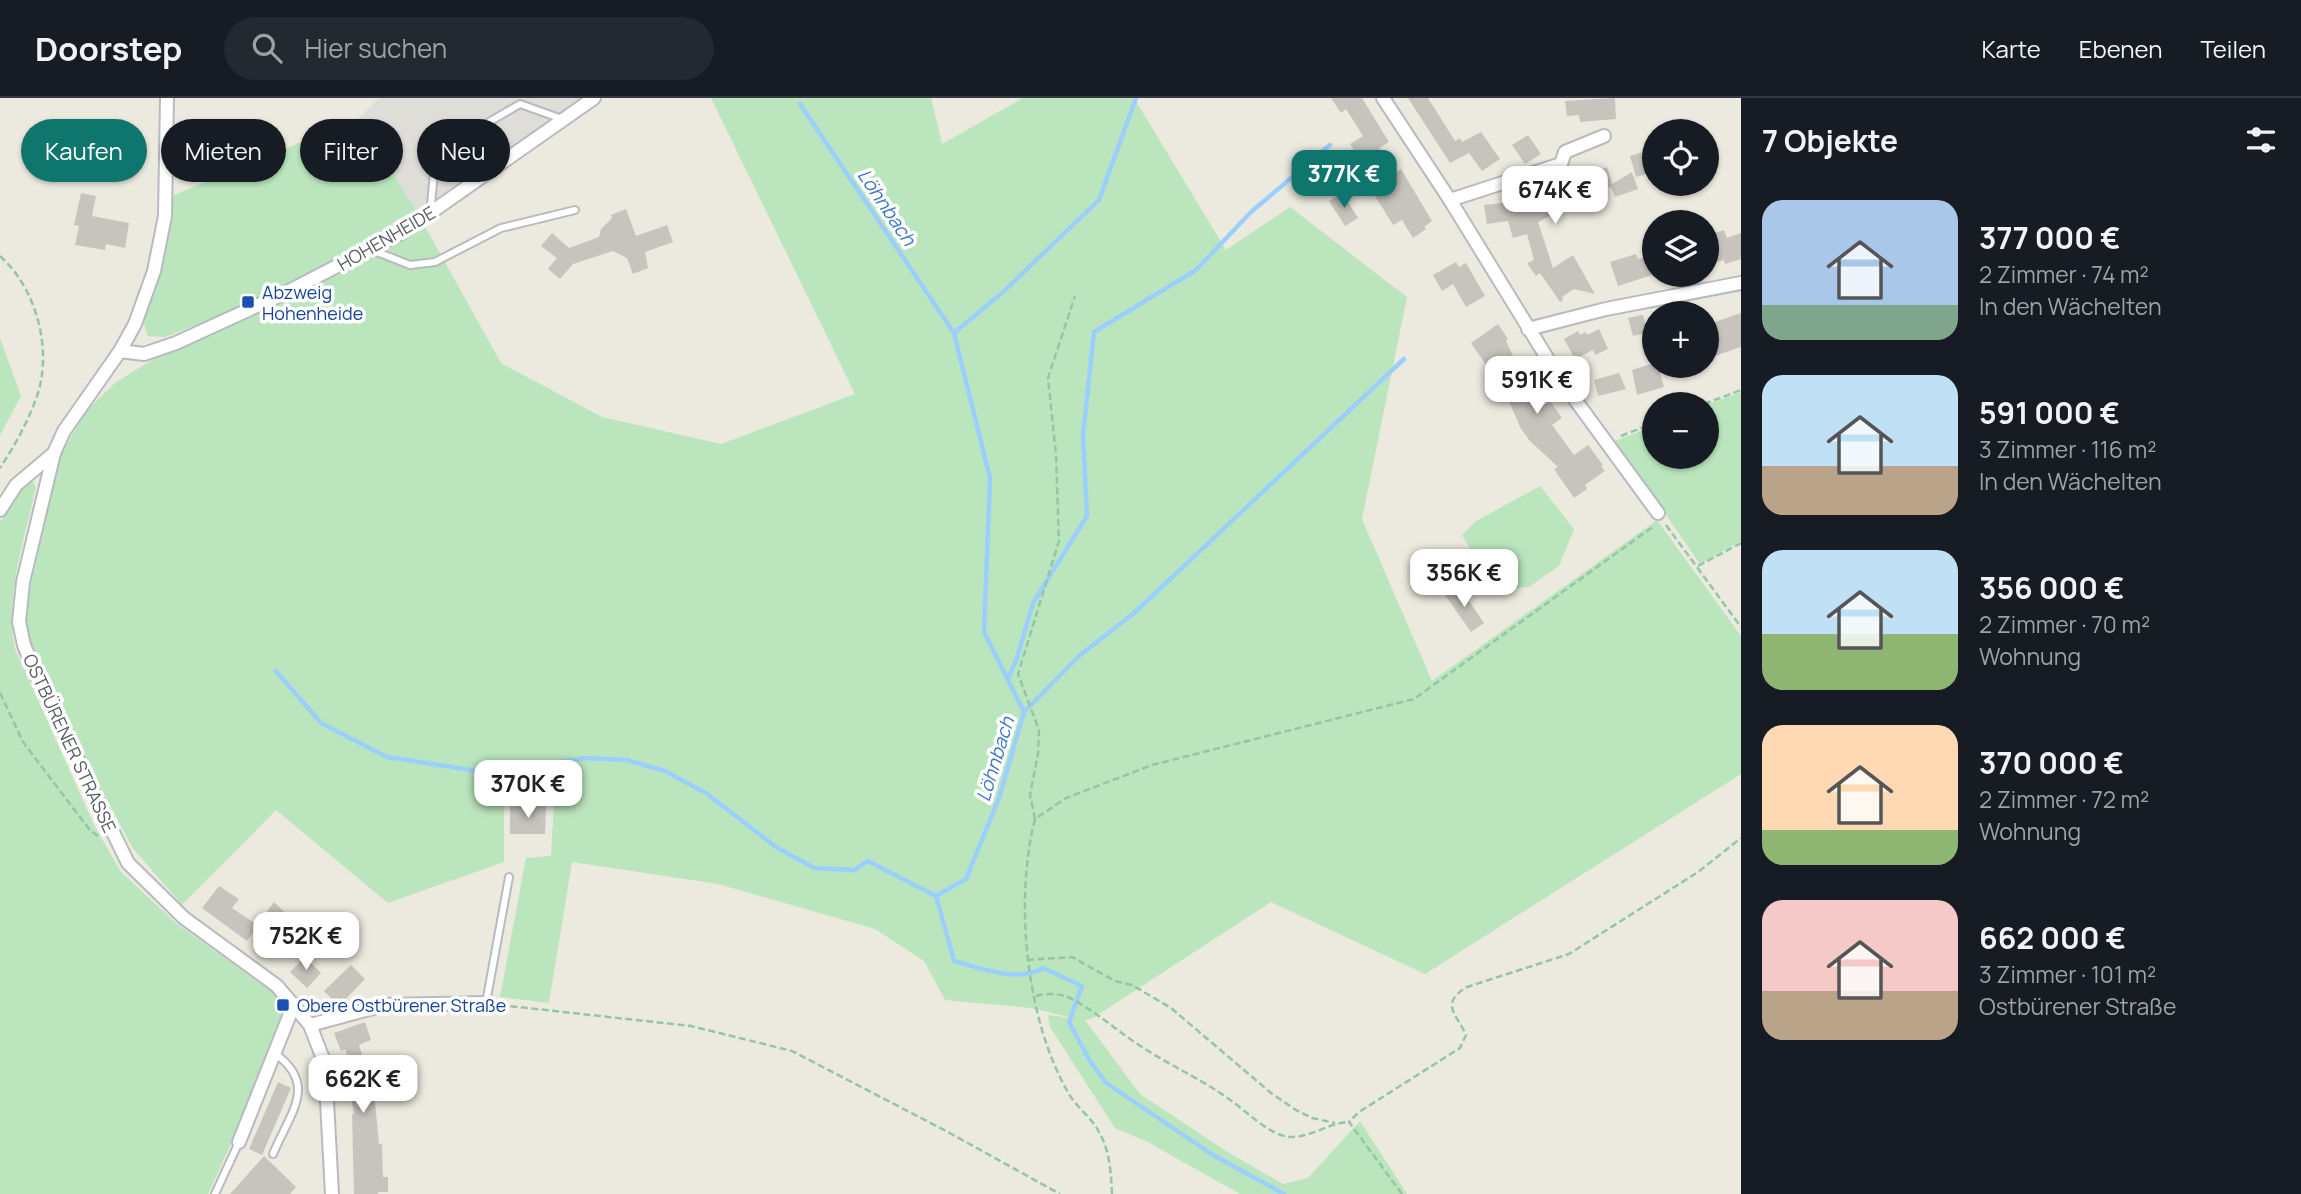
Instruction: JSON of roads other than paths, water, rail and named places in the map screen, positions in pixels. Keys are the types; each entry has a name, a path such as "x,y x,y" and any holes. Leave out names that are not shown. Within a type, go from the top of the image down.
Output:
{"street":[{"name":"OSTBÜRENER STRASSE","path":"167,98 163,236 154,271 135,324 120,351 64,431 54,453 20,600 19,622 24,645 36,676 128,863 184,918 277,986 310,1025 325,1064 332,1194"},
{"name":"HOHENHEIDE","path":"120,351 144,354 176,343 285,293 370,249 430,214 594,98"},
{"path":"1383,98 1450,200 1560,379 1660,517"},
{"path":"1450,200 1561,164 1565,152 1604,136"},
{"path":"1528,329 1606,309 1741,283"},
{"path":"0,510 16,485 54,453"},
{"path":"310,1025 384,1005 486,1003"},
{"path":"239,1142 294,1004"}],"lane":[{"path":"430,214 436,153 520,104 564,119"},
{"path":"370,249 410,265 435,262 501,228 575,210"},
{"path":"486,1003 509,877"},
{"path":"273,1154 300,1090 294,1071 274,1053"},
{"path":"215,1194 239,1142"}],"waterway":[{"path":"954,333 1003,292 1099,200 1136,98"},
{"name":"Löhnbach","path":"800,104 954,333 990,478 984,632 1024,712 999,798 966,879 936,896 954,961 1011,974 1043,968 1082,986 1069,1022 1090,1061 1106,1083 1213,1155 1284,1194"},
{"path":"1008,679 1033,603 1087,516 1083,435 1094,332 1196,270 1251,212 1330,145"},
{"path":"1024,712 1079,656 1134,613 1404,359"},
{"path":"276,671 321,723 387,757 497,774 586,758 627,760 665,771 706,793 776,847 814,868 854,870 868,861 936,896"}],"place":[{"name":"Abzweig Hohenheide","path":"248,302"},
{"name":"Obere Ostbürener Straße","path":"283,1005"}]}
